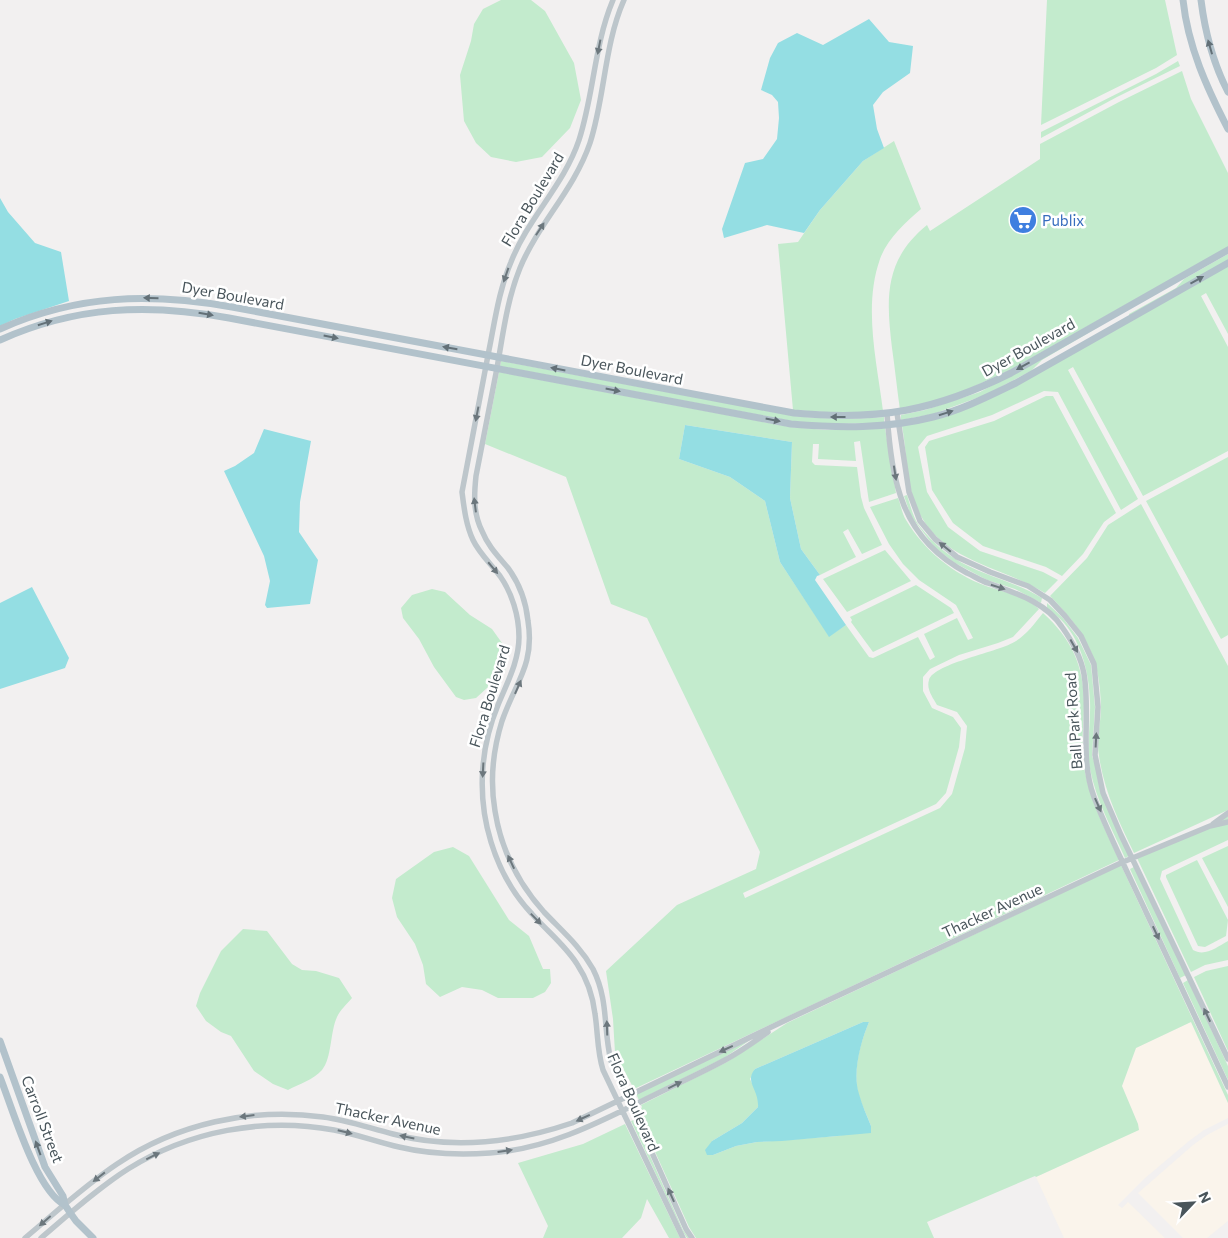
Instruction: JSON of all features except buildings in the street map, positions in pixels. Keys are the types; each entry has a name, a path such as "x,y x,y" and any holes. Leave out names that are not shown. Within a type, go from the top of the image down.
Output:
{"main road":[{"path":"1183,0 1188,28 1200,71 1228,129"},
{"path":"1201,0 1203,22 1212,54 1228,92"},
{"name":"Dyer Boulevard","path":"0,328 32,316 71,305 125,298 198,302 794,413 833,417 887,414 924,408 978,390 1228,250"},
{"name":"Dyer Boulevard","path":"0,340 45,322 72,316 125,309 197,312 791,424 834,427 888,425 934,417 986,398 1228,263"},
{"path":"1126,320 1127,312 1175,286 1182,277"},
{"path":"1033,373 1044,362 1103,329 1112,316"},
{"path":"283,328 303,321"},
{"name":"Carroll Street","path":"0,1041 45,1167 63,1196 65,1205 71,1214 93,1238"},
{"path":"0,1056 25,1123 30,1129"},
{"name":"Carroll Street","path":"0,1077 30,1156 56,1201 65,1205"}],"street":[{"name":"Flora Boulevard","path":"613,0 602,32 584,126 578,142 565,173 525,233 511,260 500,294 462,492 465,516 473,540 500,576 512,599 519,637 516,657 509,681 495,714 484,752 482,775 484,812 491,842 511,885 531,913 568,950 584,976 593,1000 599,1059 622,1112 683,1238"},
{"name":"Flora Boulevard","path":"624,0 614,30 598,115 589,145 573,180 540,230 520,268 510,298 474,491 475,509 481,530 520,590 527,611 530,634 528,655 523,674 505,713 497,741 493,788 502,840 509,860 524,887 576,944 594,971 603,997 611,1061 686,1229 692,1238"},
{"name":"Ball Park Road","path":"897,413 909,492 920,521 930,533 957,556 990,572 1028,586 1050,600 1080,636 1094,664 1098,707 1095,755 1103,793 1228,1059"},
{"name":"Ball Park Road","path":"887,414 897,486 908,518 932,550 953,565 985,582 1014,592 1038,604 1061,625 1077,651 1084,672 1087,702 1085,739 1087,769 1094,795 1228,1088"},
{"name":"Thacker Avenue","path":"1210,826 1228,813"},
{"name":"Thacker Avenue","path":"25,1238 117,1164 149,1145 188,1129 221,1120 255,1115 296,1114 323,1117 413,1139 449,1143 481,1143 511,1140 543,1133 572,1123 1123,862 1210,826 1228,822"},
{"name":"Thacker Avenue","path":"41,1238 127,1170 152,1156 189,1140 250,1127 283,1124 321,1127 400,1147 432,1152 472,1154 507,1151 546,1143 571,1135 622,1112 726,1060 786,1020"},
{"path":"321,1127 323,1117"}],"shaded area":[{"path":"1191,1022 1228,1103 1228,1118 1204,1130 1189,1141 1144,1179 1118,1205 1122,1208 1128,1202 1165,1238 1064,1238 1036,1177 1138,1130 1138,1124 1122,1086 1136,1048"},
{"path":"1228,1124 1228,1221 1207,1238 1183,1238 1138,1193 1193,1145"}],"green space":[{"path":"501,0 531,0 545,11 574,63 581,100 570,128 542,157 516,162 491,157 476,143 464,121 460,75 471,41 474,24 483,9"},
{"path":"1047,0 1165,0 1177,55 1156,68 1041,125"},
{"path":"1178,61 1180,66 1041,138 1041,132"},
{"path":"1182,71 1191,99 1228,173 1228,247 1010,370 953,396 900,410 890,330 889,296 895,266 913,238 927,225 930,231 1040,159 1040,144"},
{"path":"894,141 921,209 887,245 880,259 875,277 872,296 873,335 883,411 856,414 793,410 778,244 798,242 820,210 863,161"},
{"path":"1228,254 1228,260 1129,316 1129,314 1176,288 1184,279"},
{"path":"1228,266 1228,334 1206,293 1201,296 1228,347 1228,451 1143,496 1073,367 1068,370 1138,499 1121,510 1058,392 1044,391 992,415 927,436 918,447 927,492 948,527 980,551 1043,572 1058,580 1045,593 965,556 947,546 932,532 920,514 911,490 902,426 959,411"},
{"path":"1102,325 1042,360 1031,371 985,395 933,414 901,420 901,415 925,410 980,392"},
{"path":"501,361 794,416 839,419 884,417 884,423 827,424 792,421 500,366"},
{"path":"499,372 790,427 826,430 885,428 896,493 869,502 860,441 854,442 856,461 818,459 819,444 813,444 812,462 815,465 857,467 864,508 882,545 862,554 848,529 843,532 856,557 820,575 801,549 790,498 792,442 685,425 679,459 730,477 765,501 780,562 829,636 846,625 869,657 873,658 918,637 930,660 935,657 924,634 957,618 968,640 973,638 956,605 919,580 903,564 889,544 870,507 898,498 905,518 913,531 940,560 974,581 1021,598 1039,609 1013,637 959,655 930,669 923,677 923,691 932,708 953,717 961,728 959,747 946,793 936,804 743,893 745,898 940,808 952,794 965,748 967,726 957,712 937,705 929,690 929,680 942,668 1016,641 1027,632 1043,613 1061,632 1068,643 1082,677 1084,703 1082,747 1085,772 1095,806 1119,860 634,1089 615,1053 613,1019 606,971 677,905 756,869 760,852 647,618 611,604 566,477 485,444"},
{"path":"1046,396 1053,396 1116,513 1104,522 1083,554 1062,576 1046,567 983,546 953,523 932,490 925,447 929,441 994,421"},
{"path":"1228,457 1228,635 1221,639 1146,501"},
{"path":"907,495 918,524 944,551 964,564 1031,592 1042,598 1041,603 1015,589 987,580 955,563 935,548 911,516 904,496"},
{"path":"1141,504 1228,666 1228,810 1134,853 1113,806 1101,769 1098,744 1101,713 1100,689 1094,659 1073,621 1050,596 1087,558 1108,525"},
{"path":"885,550 911,581 847,612 823,579"},
{"path":"916,585 951,608 954,613 873,652 851,622 850,617"},
{"path":"432,589 445,592 470,615 492,629 507,650 505,672 476,698 464,700 456,697 434,667 419,639 403,618 401,608 412,595"},
{"path":"1047,603 1063,618 1078,638 1091,665 1095,707 1092,756 1129,856 1125,858 1100,803 1090,769 1088,752 1090,701 1083,659 1076,640 1062,621 1047,608"},
{"path":"1228,816 1228,840 1162,871 1160,879 1193,950 1206,952 1228,941 1228,960 1205,965 1191,972 1137,858"},
{"path":"1228,846 1228,907 1202,858"},
{"path":"453,847 469,856 509,920 529,936 543,969 550,969 551,983 545,992 533,998 498,998 482,990 462,987 440,997 426,984 423,965 415,944 397,917 392,898 396,879 434,852"},
{"path":"1197,860 1228,920 1226,936 1205,947 1198,946 1166,877 1166,875"},
{"path":"1121,865 1228,1095 1228,1103 1191,1022 1136,1048 1122,1086 1139,1130 1036,1177 927,1222 934,1238 696,1238 689,1227 638,1114 642,1107 641,1105 727,1062 787,1023","holes":["863,1022 869,1022 860,1048 856,1075 858,1093 871,1126 838,1136 757,1142 736,1146 713,1155 712,1141 742,1123 758,1107 759,1097 750,1079 755,1069"]},
{"path":"1134,867 1186,975 1180,978 1130,869"},
{"path":"243,929 267,931 292,964 302,970 316,971 339,978 352,998 337,1017 328,1059 322,1070 310,1079 288,1090 273,1084 254,1071 231,1036 221,1032 206,1021 196,1006 200,993 221,951"},
{"path":"1228,966 1228,1051 1194,977 1206,971"},
{"path":"1188,980 1228,1066 1228,1080 1183,983"},
{"path":"750,1040 724,1058 639,1100 636,1094"},
{"path":"634,1120 683,1230 689,1238 683,1232 631,1121"},
{"path":"625,1124 680,1238 669,1238 647,1199 641,1218 622,1238 543,1238 548,1226 518,1163 583,1144"}],"water":[{"path":"869,19 889,42 913,46 910,73 883,92 873,105 877,129 884,148 863,161 820,210 804,233 767,225 724,238 722,229 745,163 763,159 777,139 778,102 772,95 761,90 770,58 778,43 797,33 823,45"},
{"path":"0,198 8,212 35,243 61,252 69,301 0,326"},
{"path":"685,425 792,442 790,498 801,549 820,575 815,580 846,625 829,637 780,562 765,501 730,477 679,459"},
{"path":"264,429 311,441 300,502 299,532 318,560 310,604 267,608 265,605 270,581 264,556 224,471 254,453"},
{"path":"32,587 69,658 65,668 0,689 0,603"},
{"path":"863,1022 869,1022 858,1057 856,1077 857,1086 871,1126 871,1133 757,1142 736,1146 713,1155 707,1155 705,1150 712,1141 742,1123 758,1107 758,1101 751,1082 755,1069"}],"place":[{"name":"Publix","path":"1023,220"}]}
